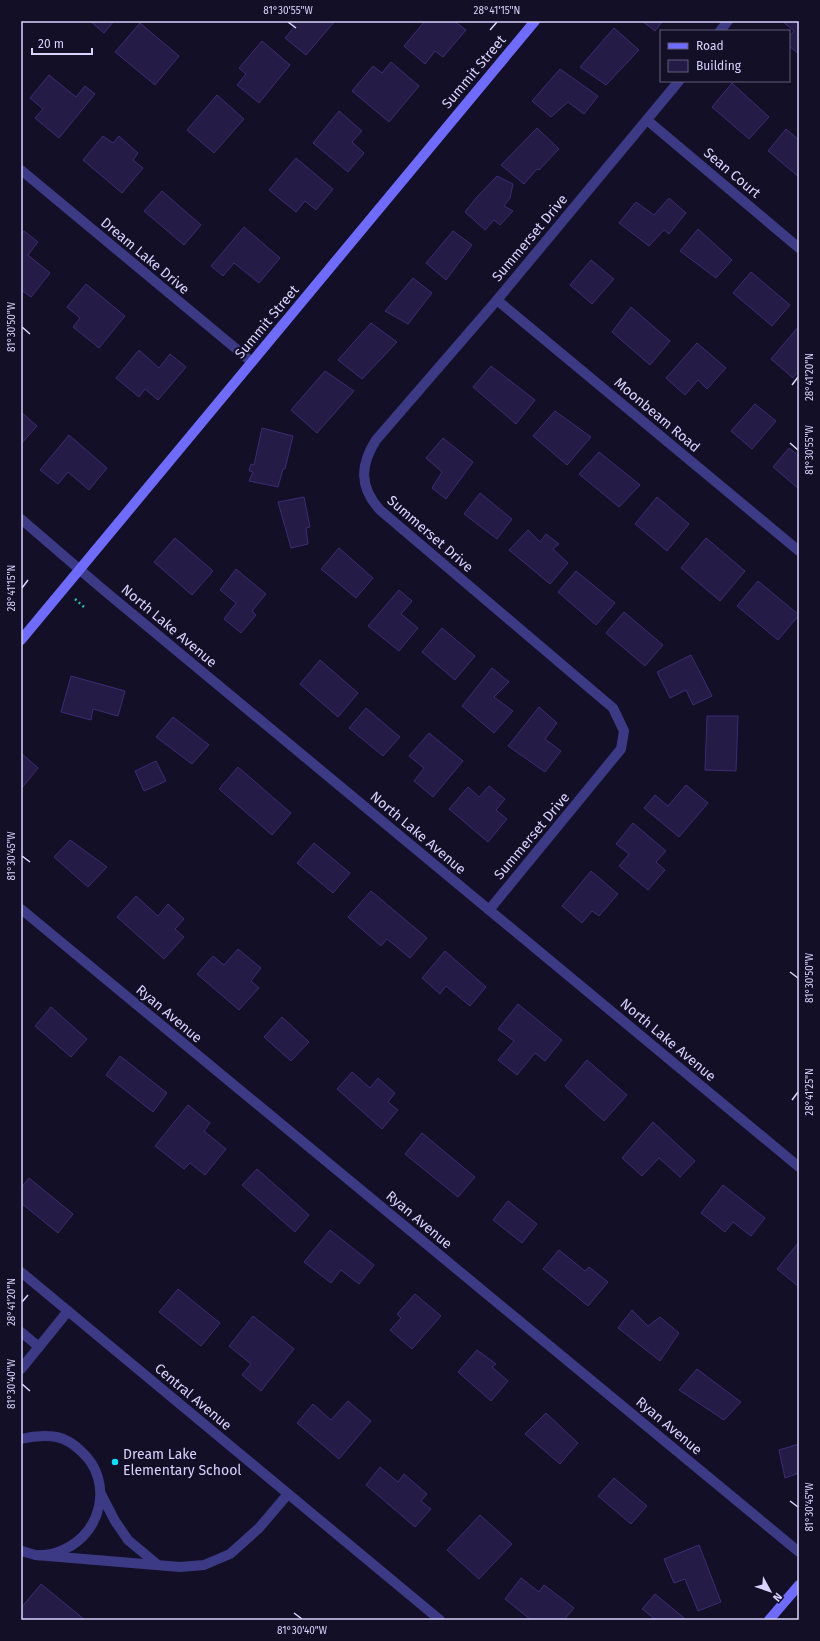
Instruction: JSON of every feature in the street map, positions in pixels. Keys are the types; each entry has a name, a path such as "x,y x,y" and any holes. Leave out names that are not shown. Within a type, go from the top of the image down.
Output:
{"street":[{"name":"Summit Street","path":"21,640 535,21"},
{"path":"721,30 728,21"},
{"name":"Summerset Drive","path":"489,910 621,749 624,731 613,708 389,519 373,502 364,482 364,462 376,440 497,300 678,82"},
{"name":"Sean Court","path":"648,120 799,248"},
{"name":"Dream Lake Drive","path":"21,170 252,362"},
{"name":"Moonbeam Road","path":"497,300 799,551"},
{"name":"North Lake Avenue","path":"21,519 79,570 799,1167"},
{"name":"Ryan Avenue","path":"21,910 799,1552"},
{"name":"Central Avenue","path":"21,1272 440,1620"},
{"path":"21,1369 68,1311"},
{"path":"21,1332 39,1347"},
{"path":"21,1439 40,1435 59,1438 76,1446 89,1459 98,1475 101,1494 98,1513 90,1530 75,1544 57,1553 36,1555"},
{"path":"101,1494 128,1540 158,1565"},
{"path":"21,1551 36,1555 180,1567 204,1565 230,1554 259,1528 288,1494"},
{"path":"769,1620 799,1585"}],"path":[{"path":"75,599 84,607"}],"building":[{"path":"90,21 114,21 104,33"},
{"path":"289,21 335,21 306,55 285,38 295,26"},
{"path":"425,21 454,21 466,30 443,57 435,51 425,64 404,46"},
{"path":"642,21 663,21 655,31"},
{"path":"782,21 799,21 799,54 790,47 790,36 794,31"},
{"path":"140,23 179,56 155,85 115,52"},
{"path":"614,28 639,50 606,85 580,67"},
{"path":"262,41 290,65 259,103 237,85 246,74 239,68"},
{"path":"391,62 419,86 389,122 352,91 373,66 382,73"},
{"path":"560,69 598,96 584,114 568,102 551,117 532,101"},
{"path":"49,75 76,97 85,86 95,94 59,138 35,118 43,109 30,98"},
{"path":"732,83 769,117 749,139 712,107"},
{"path":"217,95 244,119 214,153 187,130"},
{"path":"339,111 362,131 352,142 364,153 348,172 313,143"},
{"path":"537,128 559,149 539,170 537,169 524,184 501,165"},
{"path":"786,129 799,140 799,177 768,151"},
{"path":"103,136 113,143 119,136 138,153 133,160 143,168 122,193 83,160"},
{"path":"296,158 333,189 316,210 305,201 296,212 269,190"},
{"path":"497,176 513,184 510,198 504,206 513,211 500,225 494,220 485,230 465,212"},
{"path":"162,191 201,225 184,245 144,211"},
{"path":"669,198 686,213 669,234 664,230 649,246 619,223 636,202 654,215"},
{"path":"244,227 280,258 259,283 234,263 223,276 211,266"},
{"path":"698,229 732,260 716,278 680,251"},
{"path":"24,231 38,242 28,255 50,273 31,297 21,290 21,235"},
{"path":"453,231 472,245 446,280 426,263"},
{"path":"591,260 614,279 592,304 570,285"},
{"path":"751,272 790,305 772,326 733,293"},
{"path":"413,278 432,293 408,324 385,311"},
{"path":"86,284 125,316 99,348 73,327 80,318 67,307"},
{"path":"631,307 670,341 650,365 612,332"},
{"path":"371,323 397,342 362,379 338,360"},
{"path":"799,326 799,371 793,378 771,359"},
{"path":"697,343 726,368 707,389 698,380 685,395 666,378"},
{"path":"139,350 159,368 170,354 186,367 158,400 145,389 139,397 116,378"},
{"path":"491,366 535,400 516,424 473,387"},
{"path":"325,371 354,391 317,433 291,410"},
{"path":"755,404 776,421 752,449 731,431"},
{"path":"555,411 591,437 567,465 533,436"},
{"path":"21,412 37,426 21,444"},
{"path":"262,428 293,436 285,469 283,469 278,487 249,481 253,472 249,471 251,464 254,465"},
{"path":"69,435 107,468 89,490 68,472 58,484 40,470"},
{"path":"443,438 473,462 446,499 432,488 442,472 426,458"},
{"path":"789,448 799,456 799,489 773,467"},
{"path":"599,452 640,485 619,507 579,474"},
{"path":"480,493 512,519 497,539 464,514"},
{"path":"304,497 310,527 306,528 308,544 291,548 278,502"},
{"path":"657,497 689,524 667,551 635,524"},
{"path":"528,530 540,542 546,534 559,544 553,549 568,563 550,584 509,550"},
{"path":"175,538 213,571 192,595 154,562"},
{"path":"706,538 745,571 720,601 681,568"},
{"path":"339,548 373,578 356,598 321,569"},
{"path":"236,569 266,594 252,611 256,615 241,633 224,619 236,603 220,590"},
{"path":"576,571 615,603 596,625 558,592"},
{"path":"758,581 799,615 778,640 737,606"},
{"path":"399,590 412,601 401,614 418,628 399,651 368,626"},
{"path":"624,612 663,645 645,666 606,633"},
{"path":"442,628 475,656 455,680 422,652"},
{"path":"691,655 712,696 693,705 686,690 670,698 657,672"},
{"path":"320,660 358,693 338,717 300,684"},
{"path":"492,668 509,682 494,697 513,711 494,733 462,706"},
{"path":"71,676 125,691 118,716 93,709 91,720 61,712"},
{"path":"539,707 557,723 545,739 561,751 545,772 508,746"},
{"path":"366,708 400,737 383,756 349,728"},
{"path":"707,716 738,716 736,771 705,770"},
{"path":"173,717 209,745 192,764 156,737"},
{"path":"429,733 463,761 433,797 414,781 424,768 409,756"},
{"path":"21,753 38,768 21,789"},
{"path":"156,761 166,781 144,791 135,771"},
{"path":"238,767 291,813 272,835 219,789"},
{"path":"686,785 708,803 679,837 644,808 655,795 668,806"},
{"path":"489,786 505,799 496,810 507,819 488,842 449,809 468,787 479,797"},
{"path":"633,823 666,851 656,862 665,870 648,890 619,866 629,854 616,844"},
{"path":"70,840 107,867 88,887 54,857"},
{"path":"314,843 350,873 333,893 297,863"},
{"path":"591,871 618,894 599,916 592,911 582,923 562,906"},
{"path":"371,891 427,938 410,958 387,939 381,946 348,917"},
{"path":"136,896 158,916 168,904 184,919 175,929 184,937 164,959 117,917"},
{"path":"238,949 261,968 251,981 259,988 239,1010 197,974 213,956 224,965"},
{"path":"445,951 486,987 470,1006 446,986 440,994 422,978"},
{"path":"518,1004 562,1040 545,1061 535,1053 517,1075 498,1060 514,1041 498,1029"},
{"path":"51,1007 87,1039 71,1057 35,1026"},
{"path":"282,1017 309,1042 291,1061 264,1037"},
{"path":"120,1056 167,1093 153,1112 106,1075"},
{"path":"587,1060 627,1095 604,1121 565,1086"},
{"path":"352,1072 370,1088 378,1078 395,1093 388,1102 398,1110 382,1129 337,1089"},
{"path":"188,1105 210,1123 204,1131 226,1149 205,1175 190,1163 184,1169 155,1146"},
{"path":"653,1122 695,1161 680,1177 659,1158 642,1176 622,1158"},
{"path":"422,1133 475,1177 458,1197 405,1154"},
{"path":"257,1169 309,1215 295,1232 242,1185"},
{"path":"29,1178 73,1214 58,1233 21,1203 21,1188"},
{"path":"723,1185 765,1218 751,1236 733,1222 725,1232 701,1213"},
{"path":"508,1201 537,1224 522,1243 493,1220"},
{"path":"330,1230 374,1265 359,1284 341,1270 331,1283 304,1262"},
{"path":"799,1242 799,1284 798,1286 777,1269"},
{"path":"559,1250 585,1271 589,1267 608,1282 588,1306 543,1269"},
{"path":"178,1289 220,1323 201,1346 159,1312"},
{"path":"415,1294 441,1316 412,1349 390,1330 401,1318 397,1314"},
{"path":"632,1310 648,1326 660,1317 679,1333 660,1361 618,1328"},
{"path":"253,1316 294,1349 261,1391 242,1375 251,1364 229,1346"},
{"path":"477,1350 496,1364 492,1367 508,1381 491,1401 458,1372"},
{"path":"697,1369 741,1402 724,1420 679,1390"},
{"path":"348,1401 371,1421 339,1459 297,1423 313,1404 331,1420"},
{"path":"546,1413 578,1443 560,1464 525,1434"},
{"path":"799,1444 799,1473 785,1478 779,1450"},
{"path":"380,1467 398,1482 404,1474 427,1494 421,1501 431,1509 415,1527 366,1485"},
{"path":"614,1478 647,1506 631,1524 598,1496"},
{"path":"480,1515 512,1544 479,1579 447,1550"},
{"path":"699,1545 721,1602 698,1611 685,1579 674,1583 664,1559"},
{"path":"521,1578 539,1592 544,1585 574,1608 564,1620 531,1620 505,1599"},
{"path":"41,1584 85,1620 21,1620 21,1608"},
{"path":"655,1594 684,1618 682,1620 656,1620 642,1609"}],"place":[{"name":"Dream Lake Elementary School","path":"115,1462"}]}
